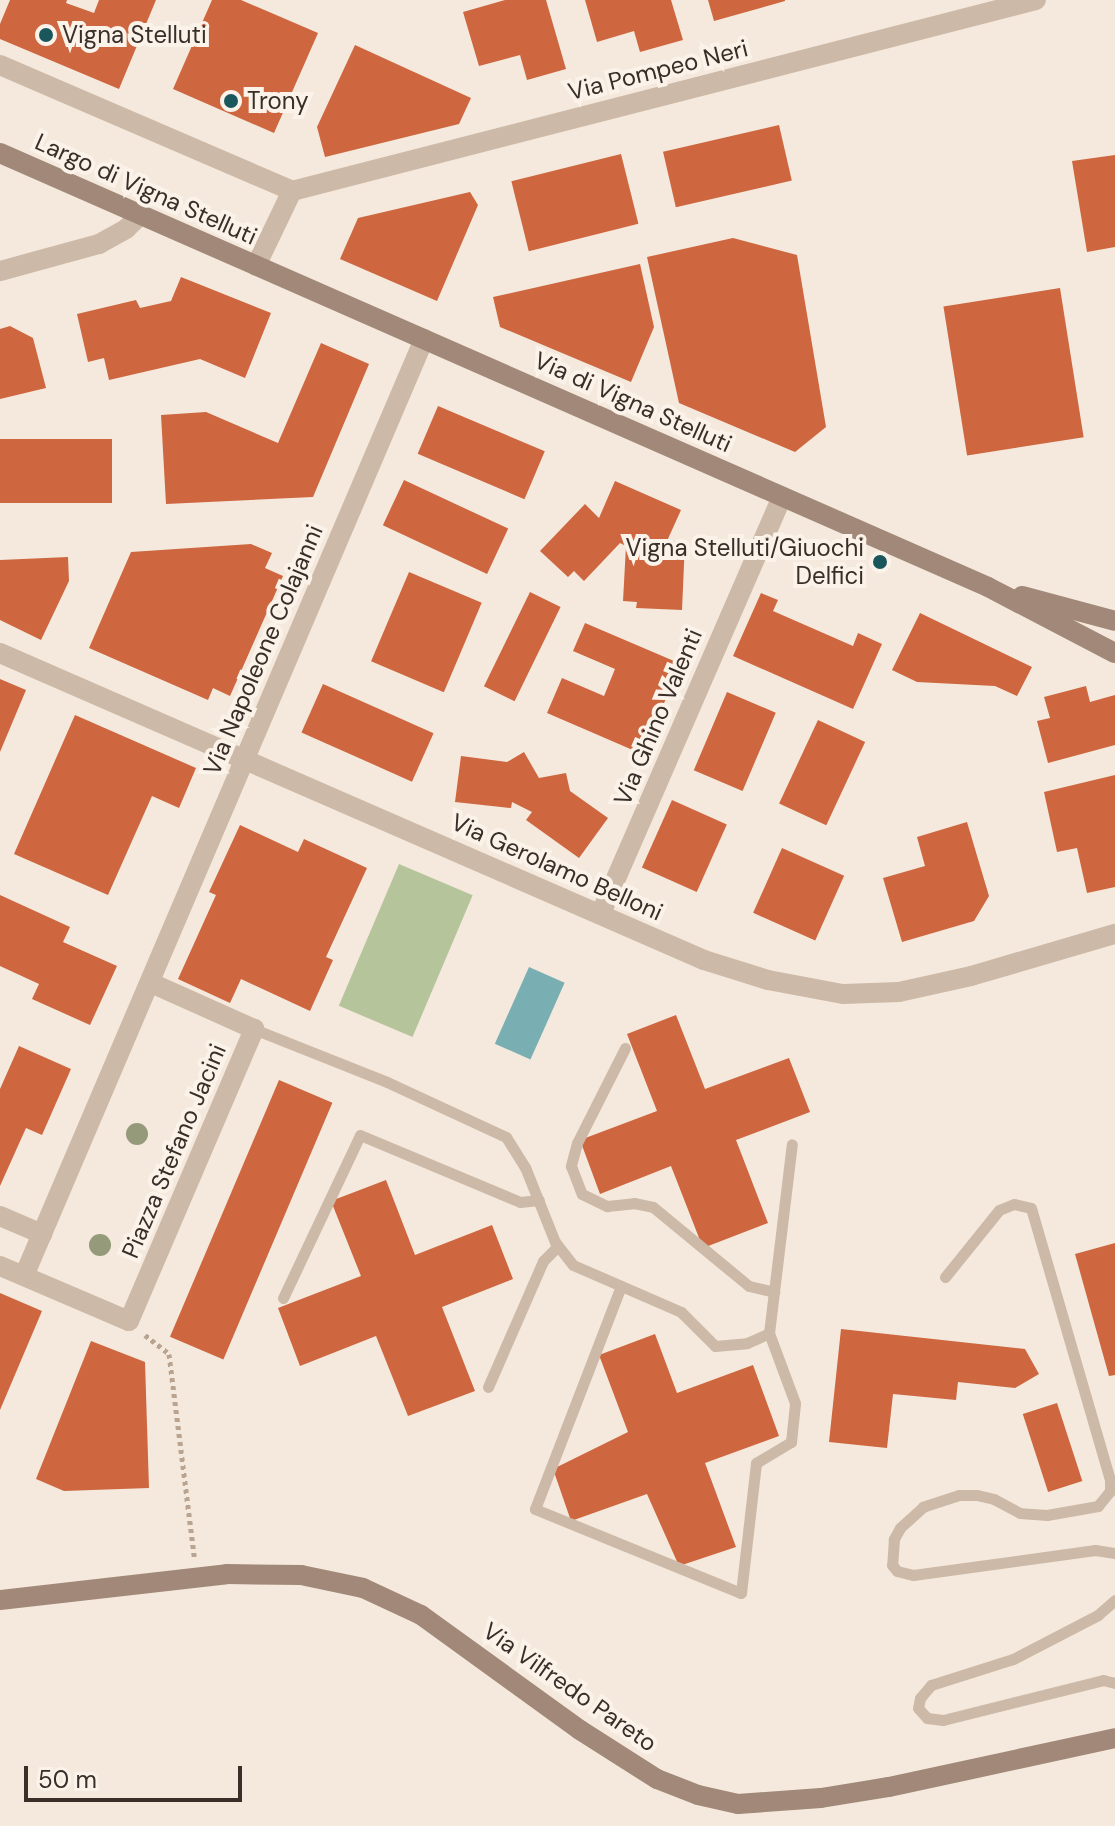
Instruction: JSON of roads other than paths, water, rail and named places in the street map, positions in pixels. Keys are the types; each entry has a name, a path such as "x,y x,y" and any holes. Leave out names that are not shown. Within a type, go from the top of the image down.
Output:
{"main road":[{"name":"Largo di Vigna Stelluti","path":"0,153 256,266"},
{"name":"Via di Vigna Stelluti","path":"256,266 988,587 1115,653"},
{"name":"Via di Vigna Stelluti","path":"988,587 1115,621"},
{"name":"Via Vilfredo Pareto","path":"0,1600 197,1576 254,1574 321,1578 393,1600 421,1615 634,1765 678,1788 728,1802 761,1804 858,1792 1115,1738"}],"street":[{"name":"Via Pompeo Neri","path":"292,191 1036,0"},
{"path":"0,65 292,191"},
{"name":"Largo di Vigna Stelluti","path":"256,266 292,191"},
{"path":"0,271 99,244 126,229 140,215"},
{"name":"Via Napoleone Colajanni","path":"151,983 424,339"},
{"name":"Via Ghino Valenti","path":"601,913 782,497"},
{"name":"Via Gerolamo Belloni","path":"0,653 729,969 819,991 873,995 971,976 1115,934"},
{"path":"0,1266 24,1276 151,983"},
{"name":"Piazza Stefano Jacini","path":"24,1276 129,1321 254,1029 151,983"},
{"path":"0,1216 42,1234"}],"lane":[{"path":"254,1029 387,1082 506,1137 521,1159 558,1246 573,1265 681,1312 715,1346 747,1343 769,1333"},
{"path":"625,1048 577,1143 571,1166 582,1194 607,1206 634,1203 653,1207 749,1286 774,1292"},
{"path":"283,1298 360,1135 520,1202 539,1200"},
{"path":"621,1286 535,1509 741,1593 756,1463 791,1442 795,1403 769,1333 792,1144"},
{"path":"945,1277 999,1210 1024,1204 1031,1208 1110,1480 1110,1491 1098,1506 1047,1515 1020,1513 994,1499 976,1495 959,1495 923,1507 900,1528 894,1539 892,1565 897,1571 913,1575 1095,1550 1115,1553"},
{"path":"488,1387 543,1261 558,1246"},
{"path":"1115,1600 1098,1615 1013,1659 931,1685 920,1698 918,1708 927,1718 943,1720 1103,1680 1115,1683"}],"water":[{"path":"529,967 565,983 530,1060 495,1044"}],"place":[{"name":"Vigna Stelluti","path":"46,35"},
{"name":"Trony","path":"231,101"},
{"name":"Vigna Stelluti/Giuochi Delfici","path":"880,562"}]}
